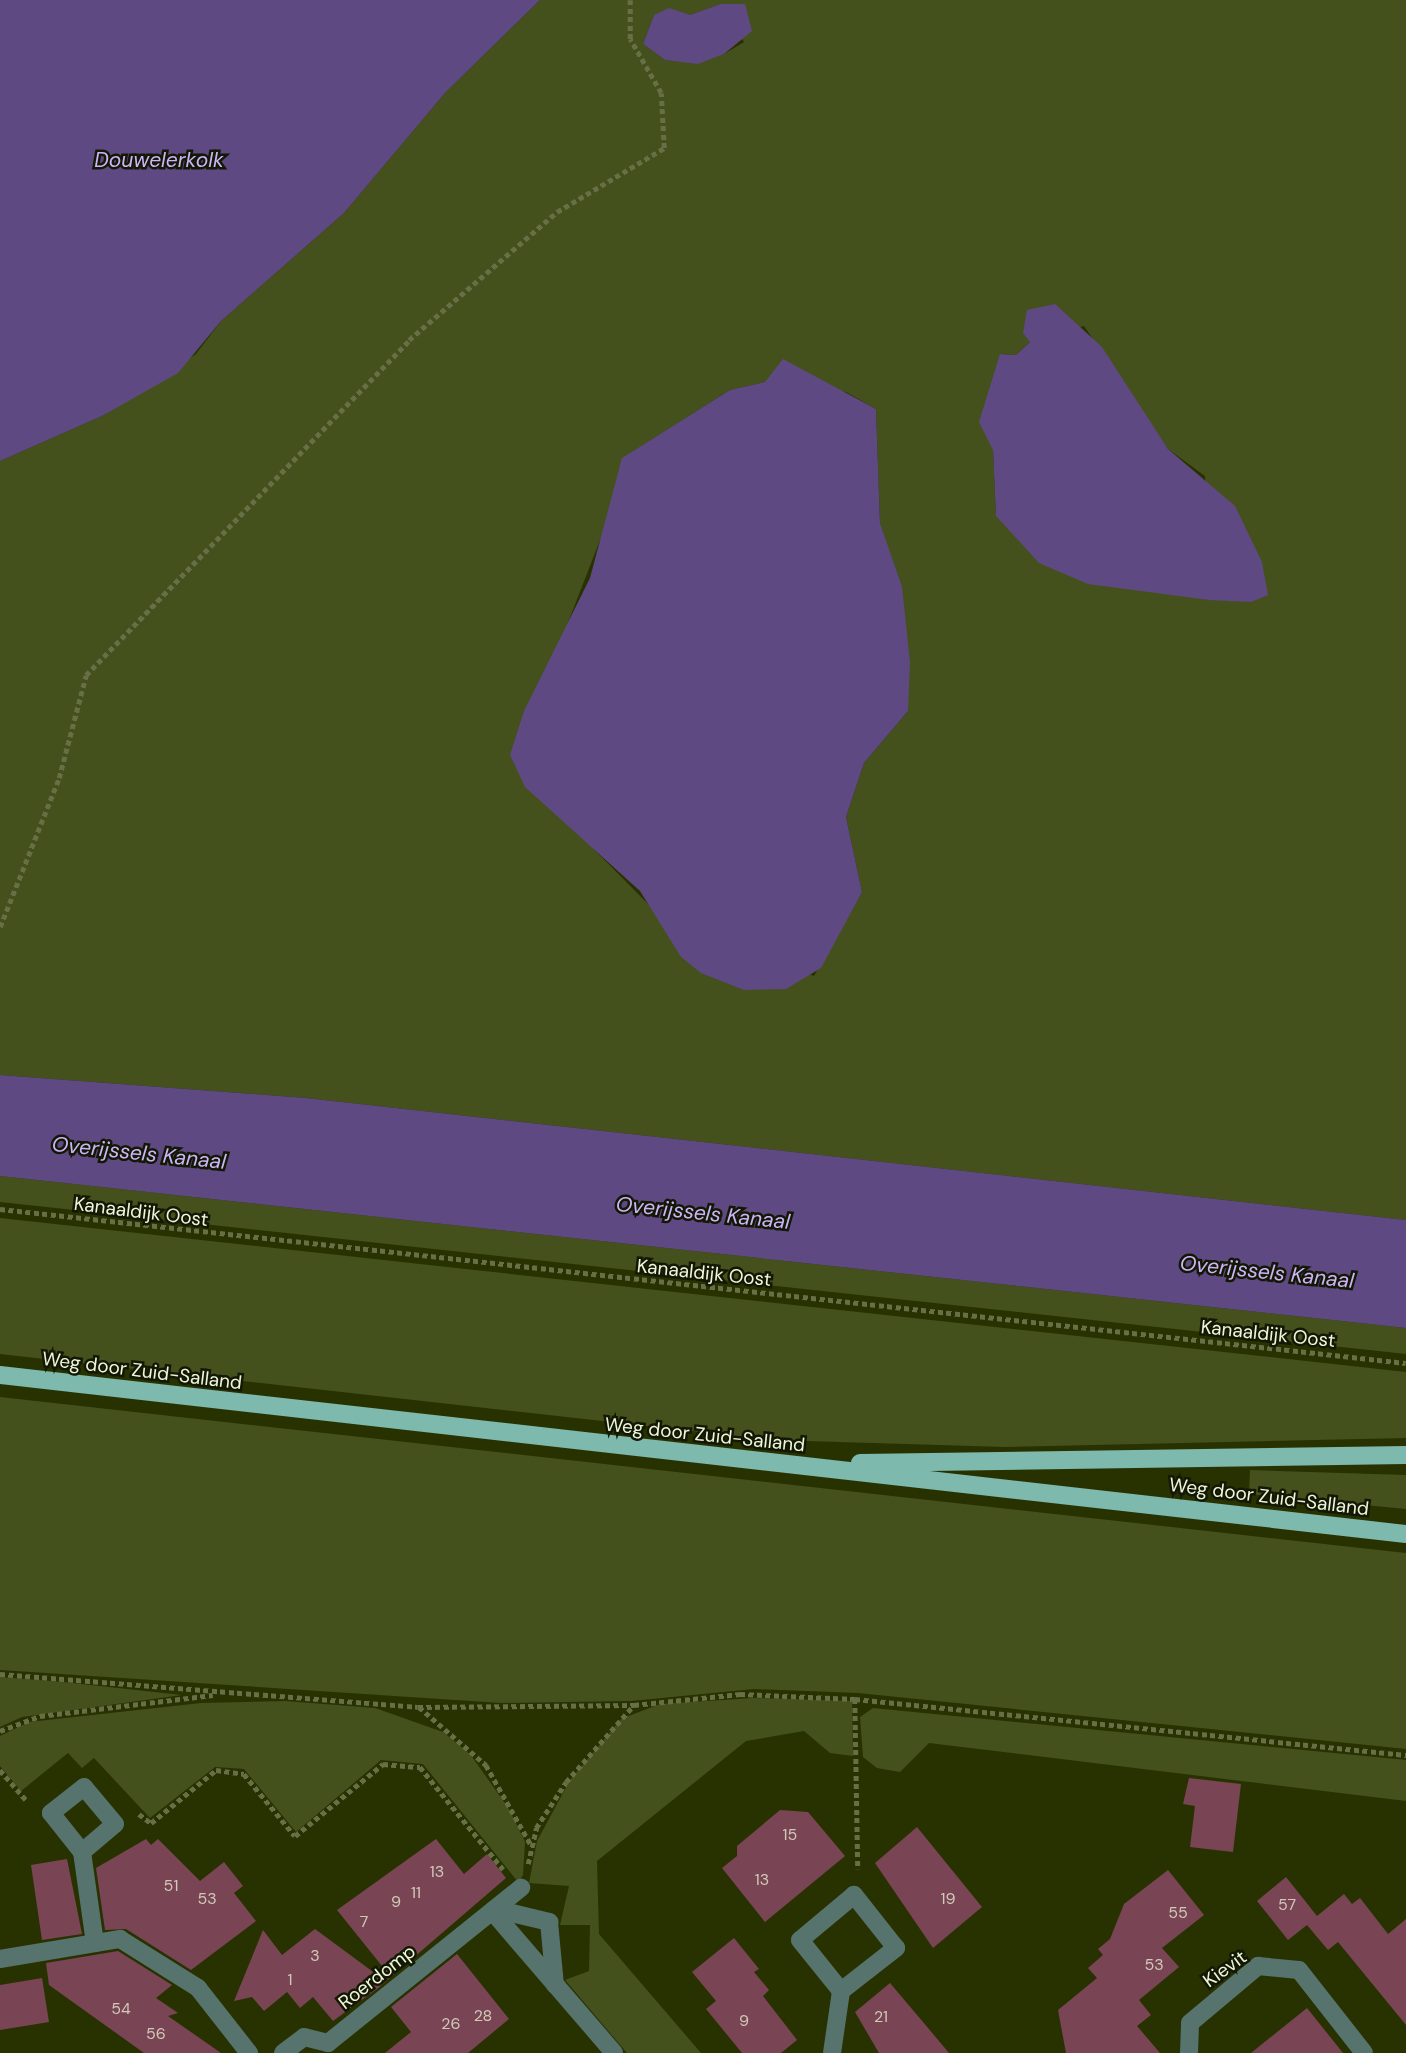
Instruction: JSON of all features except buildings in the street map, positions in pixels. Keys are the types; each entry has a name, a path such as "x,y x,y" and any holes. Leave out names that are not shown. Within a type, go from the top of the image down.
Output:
{"main road":[{"name":"Weg door Zuid-Salland","path":"0,1376 1406,1534"},
{"path":"765,1463 1406,1455"}],"street":[{"path":"82,1852 116,1824 84,1787 51,1813 82,1852 95,1943"},
{"name":"Roerdomp","path":"283,2053 304,2037 328,2043 520,1888"},
{"path":"832,2053 841,1991 896,1948 855,1895 800,1940 841,1991"},
{"path":"493,1910 549,1922 555,1985"},
{"path":"493,1910 614,2053"},
{"path":"0,1959 120,1939 198,1989 249,2053"},
{"name":"Kievit","path":"1189,2053 1190,2023 1258,1966 1299,1970 1364,2053"}],"path":[{"path":"0,927 59,778 86,675 226,536 409,340 557,212 664,148 661,93 630,39 630,0"},
{"name":"Kanaaldijk Oost","path":"0,1209 1406,1363"},
{"path":"0,1674 217,1695 418,1707 634,1705 740,1694 855,1699 1406,1755"},
{"path":"0,1731 40,1716 217,1695"},
{"path":"855,1699 855,1895"},
{"path":"520,1888 532,1846 566,1782 611,1724 634,1705"},
{"path":"418,1707 486,1765 532,1846"},
{"path":"116,1824 125,1825 141,1812 150,1823 216,1770 244,1773 295,1836 383,1764 420,1767 520,1888"},
{"path":"0,1770 39,1816 51,1813"}],"green space":[{"path":"540,0 1406,0 1406,1220 306,1098 0,1075 0,461 102,416 196,354 221,321 344,213 445,93","holes":["720,4 744,42 724,54 698,63 665,60 643,44 654,15 690,15","1084,326 1168,449 1205,476 1209,600 1153,588 996,515 993,450 1001,354 1016,355 1030,342","765,382 846,392 876,409 880,523 890,555 908,711 864,763 846,817 862,892 814,976 651,907 575,830 562,638 635,450 730,390"]},
{"path":"0,1176 1406,1328 1406,1354 0,1202"},
{"path":"0,1218 1406,1372 1406,1438 1005,1447 773,1440 0,1354"},
{"path":"0,1397 1406,1553 1406,1749 858,1693 754,1689 631,1701 501,1703 0,1670"},
{"path":"1250,1470 1406,1475 1406,1509 1249,1494"},
{"path":"0,1677 182,1695 22,1717 0,1727"},
{"path":"754,1698 852,1701 853,1756 830,1753 804,1731 746,1741 597,1861 599,1934 701,2053 627,2053 565,1980 589,1971 590,1925 560,1925 569,1886 529,1883 537,1841 570,1780 621,1719 660,1704"},
{"path":"285,1701 375,1708 443,1732 470,1754 509,1809 525,1842 523,1875 518,1882 423,1764 381,1760 296,1832 244,1769 215,1767 150,1818 94,1758 82,1768 68,1753 21,1791 0,1766 0,1736 29,1722 201,1703"},
{"path":"873,1708 1406,1760 1406,1801 929,1743 900,1772 877,1768 863,1757 860,1717"}],"water":[{"name":"Douwelerkolk","path":"0,0 540,0 445,93 344,213 221,321 178,373 102,416 0,461"},
{"path":"720,4 745,4 752,31 724,54 698,64 665,60 643,44 654,15 669,8 690,15"},
{"path":"1055,304 1102,347 1168,449 1235,506 1262,562 1268,595 1251,602 1209,600 1088,584 1039,563 996,516 993,450 979,422 1000,354 1016,355 1030,342 1023,333 1027,310"},
{"path":"783,359 876,409 880,523 902,587 910,662 908,711 864,763 846,817 862,892 821,968 786,989 744,990 701,973 681,957 640,891 525,787 510,755 524,711 590,578 622,458 730,390 765,382"},
{"name":"Overijssels Kanaal","path":"0,1075 306,1098 1406,1220 1406,1328 0,1176"}]}
